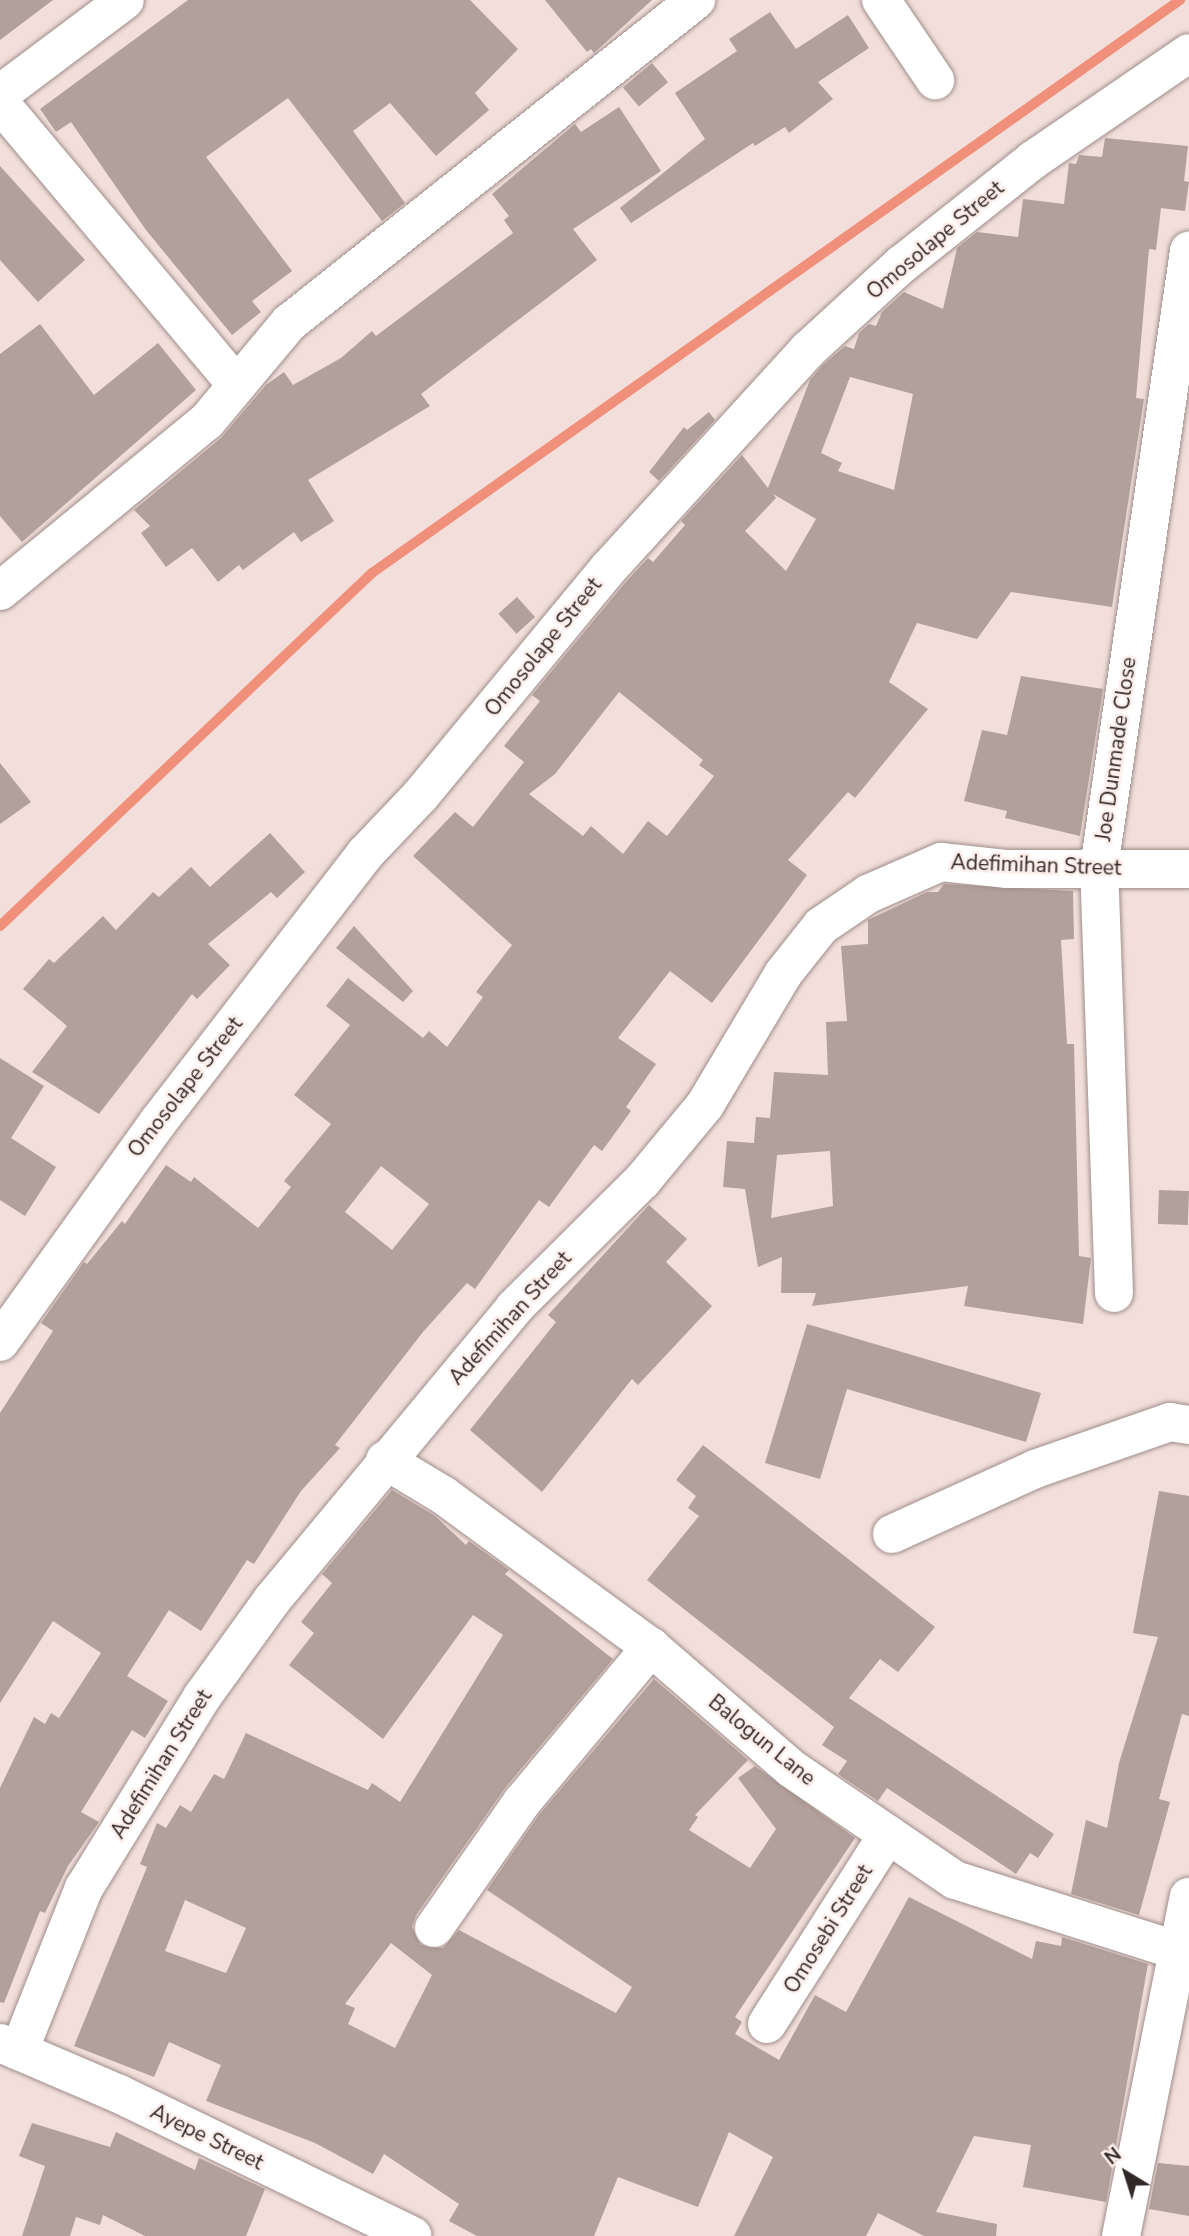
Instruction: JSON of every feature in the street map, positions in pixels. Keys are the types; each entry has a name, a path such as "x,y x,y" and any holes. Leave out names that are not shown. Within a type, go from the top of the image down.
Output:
{"street":[{"path":"0,94 125,0"},
{"path":"0,591 207,421 235,383 289,323 696,0"},
{"path":"881,0 935,80"},
{"name":"Omosolape Street","path":"0,1342 150,1132 365,854 421,795 608,569 808,350 902,264 1033,160 1189,53"},
{"path":"0,103 235,383"},
{"name":"Joe Dunmade Close","path":"1114,1293 1099,868 1189,251"},
{"name":"Adefimihan Street","path":"9,2047 84,1888 202,1697 264,1611 385,1460 514,1308 642,1181 705,1105 783,974 821,926 868,894 941,862 1006,869 1189,869"},
{"path":"892,1534 1035,1469 1170,1422 1189,1425"},
{"name":"Balogun Lane","path":"385,1460 443,1495 651,1647 792,1769 955,1880 1176,1950"},
{"path":"434,1928 522,1802 651,1647"},
{"name":"Omosebi Street","path":"767,2024 888,1833"},
{"path":"1121,2236 1176,1950 1189,1898"},
{"name":"Ayepe Street","path":"9,2047 118,2094 413,2236"}],"building":[{"path":"0,0 53,0 0,40"},
{"path":"188,0 470,0 518,49 475,93 489,110 436,156 390,103 353,131 405,203 382,221 288,98 206,157 292,271 252,301 261,312 232,335 146,230 71,122 56,132 40,109"},
{"path":"545,0 652,0 594,53 591,49 587,52"},
{"path":"770,12 796,49 848,15 869,48 818,82 833,99 789,133 785,127 755,146 753,143 631,223 620,208 705,139 675,93 737,51 729,39"},
{"path":"652,63 668,82 639,107 623,87"},
{"path":"619,107 661,171 573,229 597,260 421,394 430,406 308,480 334,521 301,542 294,532 243,570 239,565 218,582 192,548 166,567 141,533 150,526 134,510 221,438 266,385 284,372 293,385 341,358 372,331 376,336 513,233 504,220 509,216 492,194 575,124 581,132"},
{"path":"1105,138 1188,146 1184,181 1189,182 1185,211 1161,208 1156,250 1149,249 1136,398 1144,399 1112,607 1011,592 977,639 917,623 889,682 928,709 855,798 848,792 788,860 807,875 712,1003 670,971 618,1038 656,1064 626,1107 631,1111 602,1151 594,1145 549,1207 539,1200 475,1289 467,1283 423,1332 335,1445 340,1448 301,1491 254,1564 247,1560 201,1631 169,1610 127,1676 168,1701 145,1738 132,1730 81,1812 99,1822 68,1866 45,1913 40,1911 4,2003 0,2002 0,1788 34,1717 45,1724 51,1713 59,1718 101,1653 53,1621 0,1703 0,1413 53,1331 41,1323 84,1262 87,1264 122,1221 125,1224 166,1165 191,1182 194,1177 258,1228 291,1187 284,1181 331,1124 294,1095 350,1025 326,1006 348,978 423,1038 429,1031 447,1047 483,997 476,992 512,945 413,856 455,812 473,827 524,762 504,746 540,701 532,695 625,583 648,558 653,562 685,525 681,521 742,455 768,488 810,380 823,365 845,346 854,349 859,333 869,324 876,326 882,312 904,292 943,309 957,248 977,232 1018,237 1023,199 1064,204 1069,163 1076,164 1079,155 1102,157","holes":["850,377 913,394 894,490 838,471 842,463 821,453","773,494 816,519 786,571 745,531 776,498","619,692 703,760 699,765 714,776 667,836 648,821 623,854 591,826 583,836 529,794 555,774","381,1166 429,1204 392,1250 345,1212"]},
{"path":"0,166 85,260 38,302 0,260"},
{"path":"40,324 94,395 158,343 196,390 22,542 0,516 0,354"},
{"path":"709,412 715,420 659,481 649,472 684,427 687,430"},
{"path":"517,597 535,617 516,634 498,614"},
{"path":"1021,676 1103,689 1080,836 1005,818 1007,811 964,801 982,730 1007,735"},
{"path":"0,763 31,802 0,824"},
{"path":"270,833 305,872 277,898 271,892 208,944 230,965 197,999 192,994 99,1114 32,1072 67,1026 23,989 49,959 54,963 103,916 116,930 153,892 159,897 191,867 210,887"},
{"path":"944,884 1073,891 1074,939 1061,940 1067,1044 1074,1044 1079,1256 1091,1258 1083,1324 964,1306 968,1286 812,1306 816,1293 781,1293 782,1257 758,1267 745,1189 723,1187 727,1141 754,1143 756,1117 770,1118 774,1072 828,1075 826,1022 847,1021 841,946 868,944 868,920 927,892 938,892","holes":["830,1151 833,1206 771,1218 777,1155"]},
{"path":"354,926 413,991 403,1002 336,948"},
{"path":"0,1058 44,1086 11,1138 56,1167 25,1216 0,1200"},
{"path":"1159,1190 1189,1191 1188,1225 1158,1224"},
{"path":"649,1205 687,1239 666,1262 712,1306 638,1385 632,1379 542,1492 470,1430 556,1322 548,1315"},
{"path":"807,1324 1041,1393 1026,1442 847,1389 820,1479 765,1463"},
{"path":"703,1445 935,1627 898,1672 880,1659 849,1698 1054,1834 1038,1858 1030,1853 1016,1874 887,1788 878,1801 838,1774 847,1761 822,1745 834,1727 647,1580 699,1516 688,1508 696,1496 676,1480"},
{"path":"392,1490 435,1516 466,1545 469,1541 509,1570 505,1574 613,1659 505,1788 416,1915 412,1927 421,1945 443,1948 459,1930 616,2013 632,1987 487,1890 539,1815 654,1679 748,1760 695,1815 698,1817 689,1830 750,1868 776,1829 738,1778 755,1766 855,1838 735,2017 742,2022 735,2034 779,2060 815,1995 846,2012 909,1897 1032,1959 1036,1941 1061,1946 1062,1937 1148,1964 1106,2202 1023,2187 1031,2145 974,2136 936,2212 997,2224 996,2236 924,2236 878,2213 866,2236 734,2236 773,2157 729,2132 698,2207 618,2177 594,2236 477,2236 449,2221 459,2204 384,2154 373,2174 315,2143 206,2101 221,2065 169,2042 154,2077 74,2046 147,1867 140,1864 157,1823 166,1828 180,1805 191,1812 214,1774 224,1779 246,1733 368,1790 372,1783 400,1802 503,1635 473,1615 383,1739 289,1665 314,1633 301,1622 332,1583 322,1574","holes":["185,1900 246,1928 226,1973 165,1951","391,1943 432,1975 395,2048 348,2024 355,2008 345,2004"]},
{"path":"1159,1491 1189,1496 1189,1716 1182,1714 1159,1799 1170,1802 1139,1915 1071,1894 1086,1820 1107,1828 1119,1763 1158,1637 1133,1633"},
{"path":"32,2123 110,2147 116,2132 195,2170 199,2158 265,2189 246,2236 145,2236 103,2215 100,2225 76,2217 70,2236 22,2236 45,2166 19,2156"},
{"path":"1158,2163 1189,2166 1189,2216 1149,2209"}],"waterway":[{"path":"0,926 372,573 1180,0"}]}
